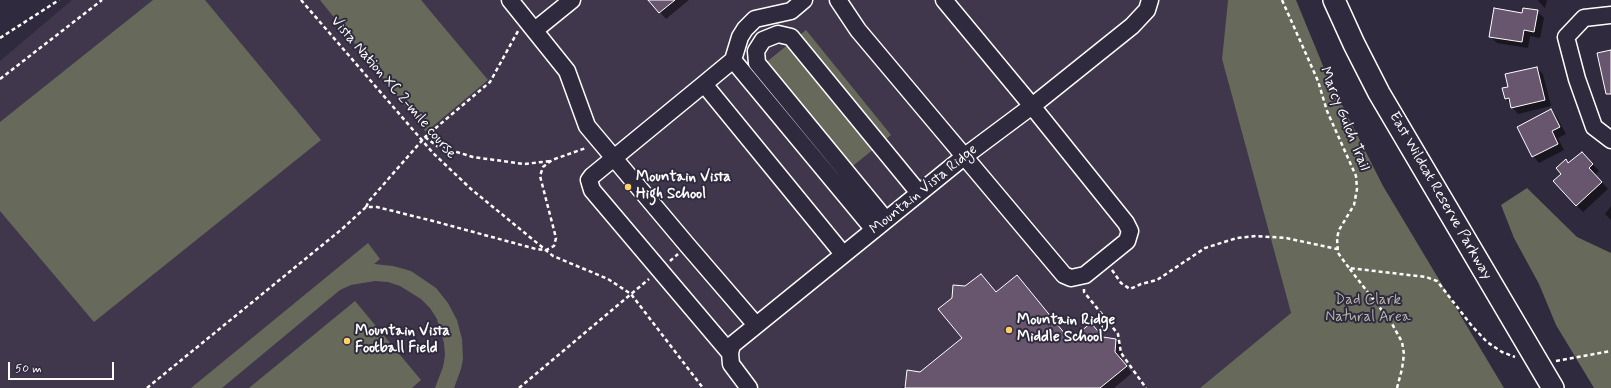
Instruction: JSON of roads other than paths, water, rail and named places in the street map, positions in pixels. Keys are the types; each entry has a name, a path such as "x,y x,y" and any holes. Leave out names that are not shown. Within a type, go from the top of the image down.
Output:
{"main road":[{"name":"East Wildcat Reserve Parkway","path":"1334,0 1379,93 1553,388"}],"street":[{"path":"510,0 567,71 587,126 613,159 756,325"},
{"path":"531,26 572,0"},
{"path":"749,388 731,364 730,353 592,190 589,180 733,60 740,37 745,29 755,19 791,11 804,0"},
{"path":"838,0 858,30 1064,275 1071,278 1085,274 1127,240 1130,231 1126,223 944,0"},
{"name":"Mountain Vista Ridge","path":"730,353 732,345 756,325 965,156 1032,106 1132,26 1147,10 1150,0"},
{"path":"1611,15 1584,18 1566,37 1577,79 1594,127 1611,140"},
{"path":"880,225 757,63 756,51 763,40 778,34 791,37 919,193"},
{"path":"733,60 880,225"},
{"path":"704,84 844,254"}],"place":[{"name":"Mountain Vista High School","path":"628,187"},
{"name":"Mountain Ridge Middle School","path":"1009,330"},
{"name":"Mountain Vista Football Field","path":"347,341"}],"park label":[{"name":"Dad Clark Natural Area","path":"1368,310"}]}
